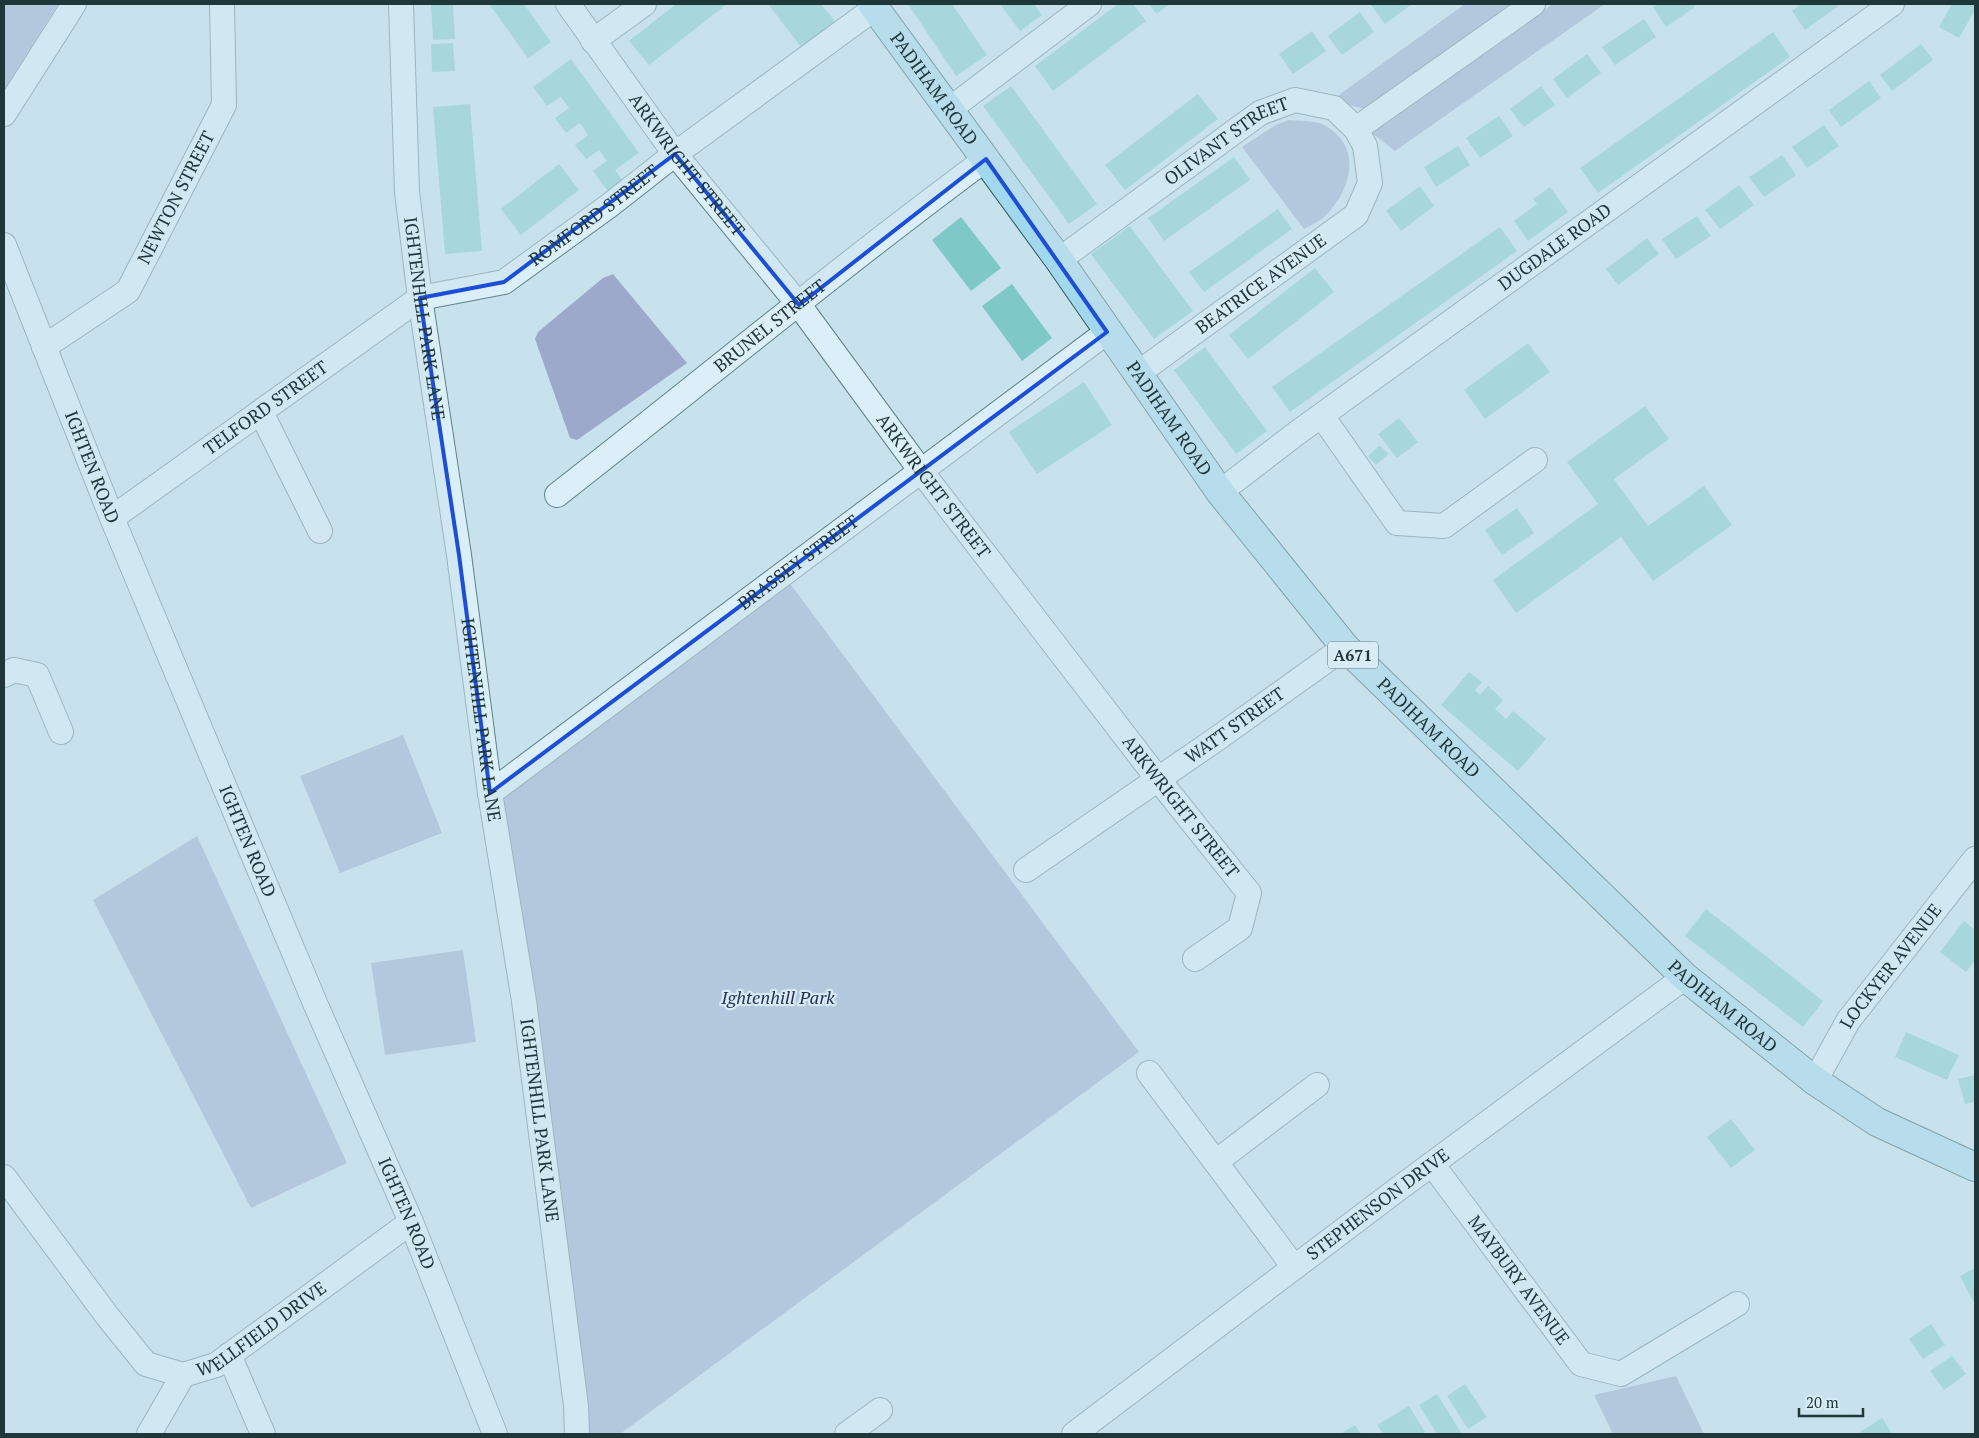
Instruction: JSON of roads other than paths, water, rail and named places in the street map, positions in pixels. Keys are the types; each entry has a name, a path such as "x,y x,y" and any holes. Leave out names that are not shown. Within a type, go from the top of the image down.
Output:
{"main road":[{"name":"PADIHAM ROAD","path":"874,6 1059,260 1220,492 1345,647 1685,977 1815,1081 1877,1122 1975,1167"}],"street":[{"path":"4,114 74,4"},
{"name":"NEWTON STREET","path":"44,348 128,291 220,114 224,105 222,4"},
{"name":"IGHTENHILL PARK LANE","path":"401,4 407,192 420,298 459,554 490,793 524,1000 576,1406 577,1434"},
{"name":"ARKWRIGHT STREET","path":"568,4 675,154 799,305 921,471 1249,893 1240,928 1195,959"},
{"path":"593,41 644,4"},
{"path":"950,109 1063,12 1089,4"},
{"path":"1356,129 1533,4"},
{"name":"DUGDALE ROAD","path":"1220,492 1322,416 1892,4"},
{"name":"ROMFORD STREET","path":"420,298 504,282 610,205 675,154 874,6"},
{"name":"OLIVANT STREET","path":"1059,260 1260,113 1295,100 1334,108 1356,129 1365,146 1370,183"},
{"name":"BRUNEL STREET","path":"557,495 799,305 904,219 986,159"},
{"name":"BEATRICE AVENUE","path":"1137,374 1356,215 1370,183"},
{"name":"IGHTEN ROAD","path":"4,245 112,518 315,1003 411,1222 495,1434"},
{"name":"TELFORD STREET","path":"112,518 420,298"},
{"name":"BRASSEY STREET","path":"490,793 1108,332"},
{"path":"261,412 320,531"},
{"path":"1322,416 1398,523 1444,526 1535,460"},
{"name":"WATT STREET","path":"1026,870 1345,647"},
{"path":"4,675 14,670 37,675 61,732"},
{"name":"LOCKYER AVENUE","path":"1815,1081 1848,1021 1975,859"},
{"name":"STEPHENSON DRIVE","path":"1074,1434 1294,1267 1685,977"},
{"path":"1149,1074 1294,1267"},
{"path":"1216,1161 1317,1085"},
{"name":"MAYBURY AVENUE","path":"1432,1164 1581,1364 1621,1374 1737,1304"},
{"name":"WELLFIELD DRIVE","path":"4,1177 108,1317 146,1364 183,1375 216,1365 411,1222"},
{"path":"229,1355 263,1434"},
{"path":"149,1434 183,1375"},
{"path":"848,1434 880,1410"}],"park label":[{"name":"Ightenhill Park","path":"778,998"}]}
